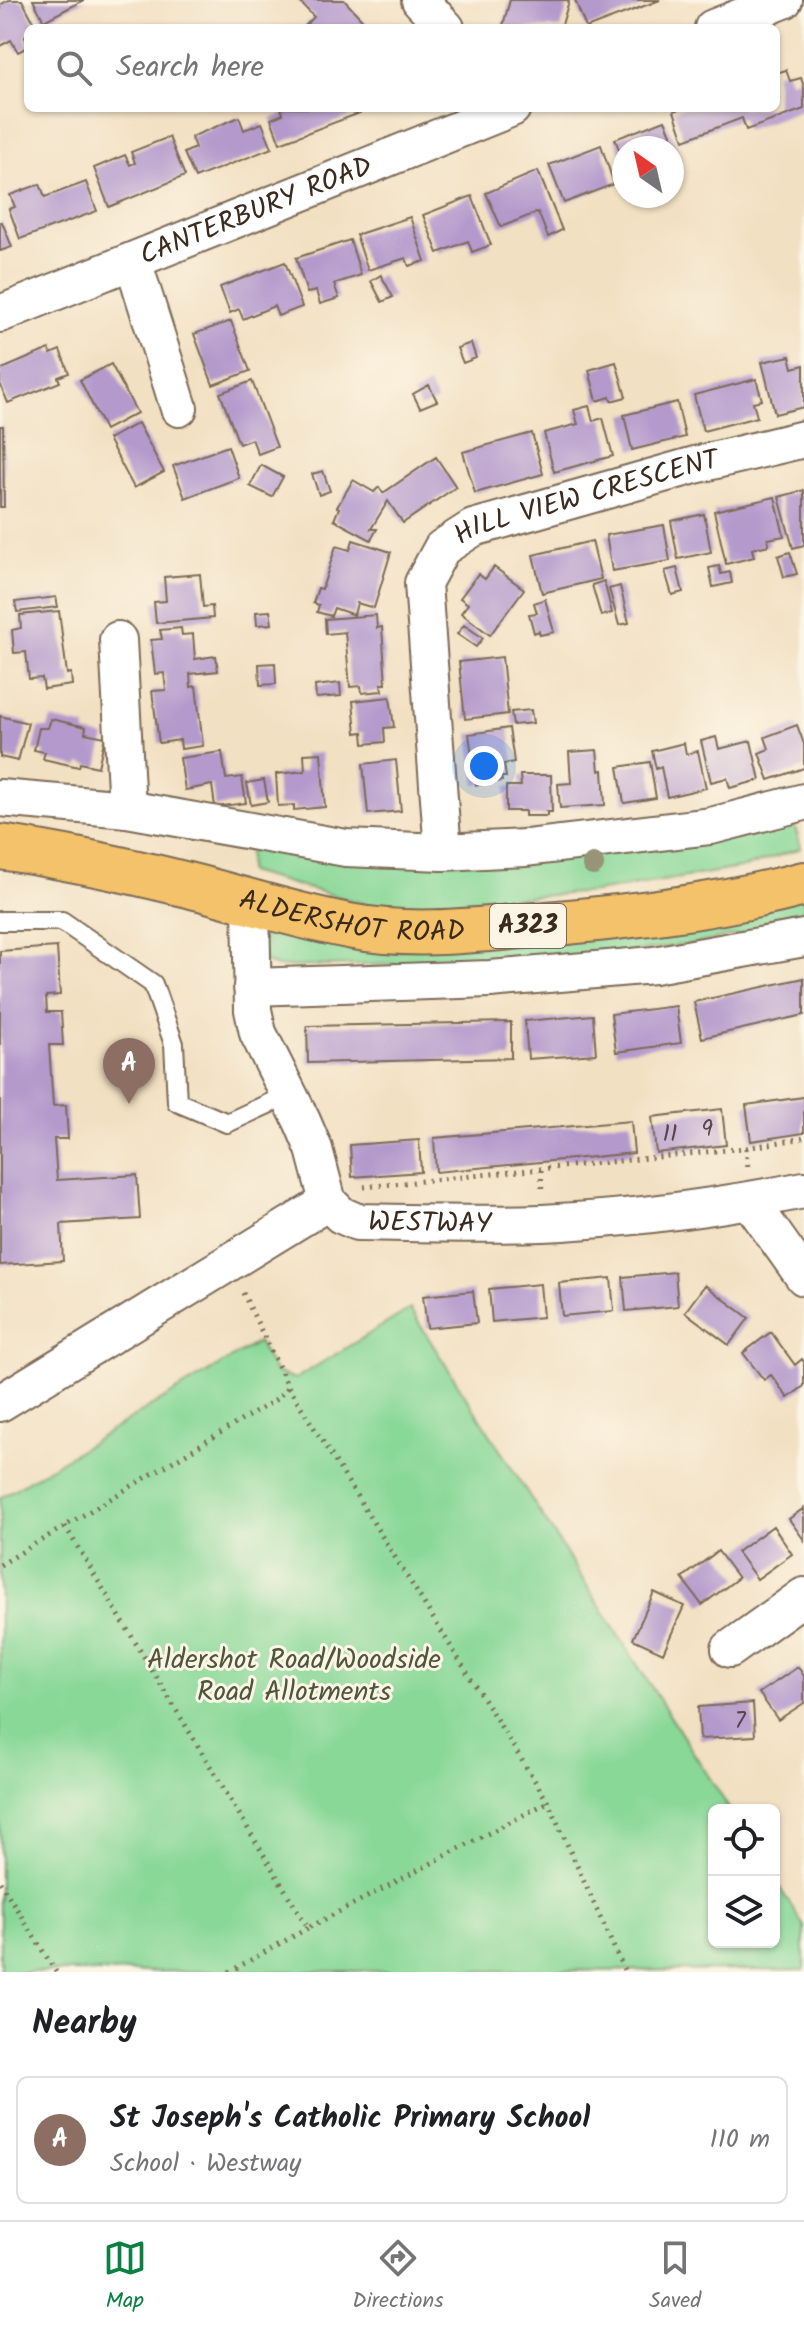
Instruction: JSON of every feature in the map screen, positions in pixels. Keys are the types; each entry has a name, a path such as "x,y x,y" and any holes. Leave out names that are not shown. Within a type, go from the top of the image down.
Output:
{"main road":[{"name":"ALDERSHOT ROAD","path":"0,847 48,854 186,884 251,904 355,928 405,932 454,932 626,915 729,900 804,884"}],"street":[{"path":"420,0 442,24"},
{"path":"723,24 784,0"},
{"name":"CANTERBURY ROAD","path":"0,314 502,112"},
{"path":"133,261 179,408"},
{"name":"HILL VIEW CRESCENT","path":"443,852 423,583 442,548 473,528 695,465 804,439"},
{"path":"118,640 127,809"},
{"path":"0,798 127,809 346,848 443,852 526,848 711,826 804,802"},
{"path":"0,1403 340,1192 314,1149 258,1033 253,1010 251,904"},
{"name":"ALDERSHOT ROAD","path":"252,987 490,979 654,965 804,938"},
{"name":"WESTWAY","path":"340,1192 341,1215 357,1222 470,1224 597,1219 750,1201 804,1190"},
{"path":"750,1201 804,1277"},
{"path":"730,1649 804,1596"}],"lane":[{"path":"0,921 62,921 153,984 174,1044 177,1102 227,1123 290,1094"}],"path":[{"path":"340,1192 362,1187 731,1150 804,1138"},
{"path":"228,1264 288,1386 548,1802 625,1972"},
{"path":"0,1565 277,1399 288,1386"},
{"path":"65,1526 308,1928"},
{"path":"229,1972 548,1802"},
{"path":"0,1882 56,1972"}],"green space":[{"path":"793,820 801,848 746,867 595,892 376,907 248,872 249,844"},
{"path":"804,897 804,920 700,943 571,960 276,967 266,962 260,944 270,929"},
{"name":"Aldershot Road/Woodside Road Allotments","path":"410,1309 726,1804 708,1804 708,1948 780,1948 780,1888 804,1926 804,1970 0,1972 0,1498 258,1342 275,1372 295,1379"}],"building":[{"path":"9,0 22,0 35,24 24,24 24,49 18,52 11,40 0,46 0,5"},
{"path":"33,0 84,0 44,21"},
{"path":"298,0 344,0 366,24 307,24 314,17"},
{"path":"510,0 569,1 562,24 503,24"},
{"path":"575,0 660,0 597,24 584,24"},
{"path":"786,70 790,81 801,78 804,109 746,130 742,118 684,140 674,112 780,112 780,72"},
{"path":"360,113 280,143 271,119 283,114"},
{"path":"239,117 244,130 262,123 272,148 195,178 184,153 195,148 191,137"},
{"path":"665,120 672,136 623,136"},
{"path":"169,137 185,176 109,207 94,168 125,155 130,165 135,163 131,152"},
{"path":"601,145 612,185 564,203 549,165"},
{"path":"538,171 562,230 548,237 538,212 501,227 486,193"},
{"path":"86,182 97,211 20,239 9,209 15,207 10,195 40,184 45,197"},
{"path":"472,196 491,245 472,252 468,241 438,253 423,215"},
{"path":"410,217 425,261 409,266 406,258 368,270 356,235"},
{"path":"0,222 12,247 0,251"},
{"path":"350,240 361,275 334,284 339,298 320,304 316,291 307,293 296,258"},
{"path":"285,262 302,307 278,316 274,306 243,319 239,309 230,313 220,287"},
{"path":"381,275 393,297 382,302 371,281"},
{"path":"231,321 250,371 213,385 194,334"},
{"path":"471,343 476,358 463,363 457,348"},
{"path":"49,349 51,354 60,350 69,373 58,377 60,382 8,403 0,384 0,370"},
{"path":"790,356 793,368 804,365 804,407 775,414 762,362"},
{"path":"616,362 626,397 597,401 589,370"},
{"path":"111,364 137,413 105,430 80,380"},
{"path":"756,379 762,400 753,402 757,417 703,431 694,395"},
{"path":"252,381 277,447 258,454 252,439 239,444 220,393"},
{"path":"429,385 437,401 420,408 413,394"},
{"path":"677,402 685,437 632,450 624,415"},
{"path":"589,406 593,421 603,418 613,456 554,472 544,433 578,424 574,410"},
{"path":"138,423 164,472 134,488 108,439"},
{"path":"0,426 3,426 4,507 0,507"},
{"path":"532,433 543,474 475,493 463,452"},
{"path":"228,446 239,478 185,498 173,466"},
{"path":"436,457 456,487 403,523 388,501 371,529 377,529 371,540 334,520 337,507 353,480 374,492 379,487 383,493"},
{"path":"261,465 283,477 272,497 250,486"},
{"path":"323,471 330,491 319,495 312,474"},
{"path":"804,490 804,545 793,548 779,497"},
{"path":"775,497 784,536 768,539 769,545 752,549 754,557 726,564 714,511"},
{"path":"704,514 711,552 678,559 671,521"},
{"path":"664,525 670,561 612,571 606,535"},
{"path":"353,540 391,552 374,608 357,603 354,615 334,608 331,616 317,612 319,605 313,603 318,588 322,589 336,546 350,550"},
{"path":"592,541 601,579 542,593 533,555"},
{"path":"790,552 797,574 784,577 778,556"},
{"path":"719,566 721,574 730,572 732,583 713,587 709,568"},
{"path":"494,567 524,589 490,635 461,613 468,604 460,598 478,574 485,579"},
{"path":"677,568 683,592 672,595 665,571"},
{"path":"200,574 203,607 212,606 213,618 156,623 154,602 166,601 164,577"},
{"path":"604,581 612,613 601,616 592,585"},
{"path":"620,586 629,623 619,625 609,589"},
{"path":"56,597 58,607 17,612 15,602"},
{"path":"545,599 554,632 540,635 539,631 534,633 529,614 537,613 534,603"},
{"path":"59,611 67,674 71,673 72,685 44,689 42,678 29,679 26,652 14,653 12,630 21,628 20,615"},
{"path":"270,611 272,624 257,625 256,612"},
{"path":"376,615 377,628 382,627 386,684 381,684 382,691 362,693 361,686 350,687 345,632 326,634 325,619"},
{"path":"464,625 483,638 476,647 457,634"},
{"path":"181,628 182,635 193,634 195,659 216,656 218,671 190,674 191,687 196,686 203,746 181,749 180,740 159,743 152,691 166,690 164,673 155,674 151,640 162,639 160,630"},
{"path":"502,657 508,714 465,719 459,662"},
{"path":"275,663 276,684 260,685 259,664"},
{"path":"340,683 341,696 316,698 315,686"},
{"path":"390,697 394,727 384,728 385,742 364,744 363,732 356,733 353,701"},
{"path":"531,710 533,723 513,725 511,712"},
{"path":"0,716 28,723 18,761 0,757"},
{"path":"51,719 86,727 85,733 105,737 98,767 80,763 79,767 43,759 45,752 34,750 39,728 48,728"},
{"path":"797,725 804,744 804,768 769,780 759,753 769,749 765,737"},
{"path":"509,728 514,762 504,764 506,777 501,777 502,781 476,785 469,734"},
{"path":"716,737 719,749 751,741 760,780 730,788 727,778 711,782 701,741"},
{"path":"684,743 686,754 698,751 706,788 667,797 661,767 656,769 652,751"},
{"path":"597,750 599,771 603,770 605,805 560,808 558,784 571,783 569,752"},
{"path":"222,752 226,779 242,777 246,803 215,807 212,785 185,790 180,758"},
{"path":"321,753 325,807 294,810 294,805 278,806 276,774 305,771 304,754"},
{"path":"396,760 401,811 368,814 363,764"},
{"path":"650,762 656,798 624,803 618,767"},
{"path":"520,775 551,775 552,812 547,812 547,816 525,816 525,811 506,811 506,786 521,786"},
{"path":"264,780 268,802 251,805 247,783"},
{"path":"57,947 60,995 46,996 47,1012 61,1012 63,1045 49,1045 53,1106 66,1105 68,1139 54,1139 57,1180 137,1175 140,1219 61,1224 63,1261 0,1265 0,951"},
{"path":"804,978 804,1015 702,1038 694,1002"},
{"path":"676,1006 681,1043 616,1052 611,1014"},
{"path":"593,1015 596,1054 528,1059 525,1021"},
{"path":"511,1022 511,1058 308,1063 307,1026"},
{"path":"804,1097 804,1133 751,1141 746,1105"},
{"path":"722,1109 726,1145 656,1153 652,1117"},
{"path":"631,1121 634,1153 436,1172 434,1138"},
{"path":"419,1140 421,1172 352,1177 350,1145"},
{"path":"675,1272 678,1306 626,1311 623,1277"},
{"path":"611,1278 614,1311 562,1316 559,1283"},
{"path":"540,1284 543,1317 492,1322 489,1289"},
{"path":"705,1285 749,1318 729,1345 685,1312"},
{"path":"473,1291 477,1323 427,1328 423,1296"},
{"path":"771,1332 795,1365 802,1359 804,1362 804,1386 788,1398 771,1375 764,1380 743,1353"},
{"path":"804,1508 804,1540 789,1519"},
{"path":"773,1526 792,1554 757,1579 737,1552"},
{"path":"718,1551 738,1578 702,1605 682,1578"},
{"path":"654,1592 684,1606 663,1653 633,1639"},
{"path":"798,1667 804,1676 804,1703 778,1720 759,1693"},
{"path":"753,1703 755,1736 700,1739 698,1707"}],"place":[{"name":"St Joseph's Catholic Primary School","path":"129,1104"}]}
